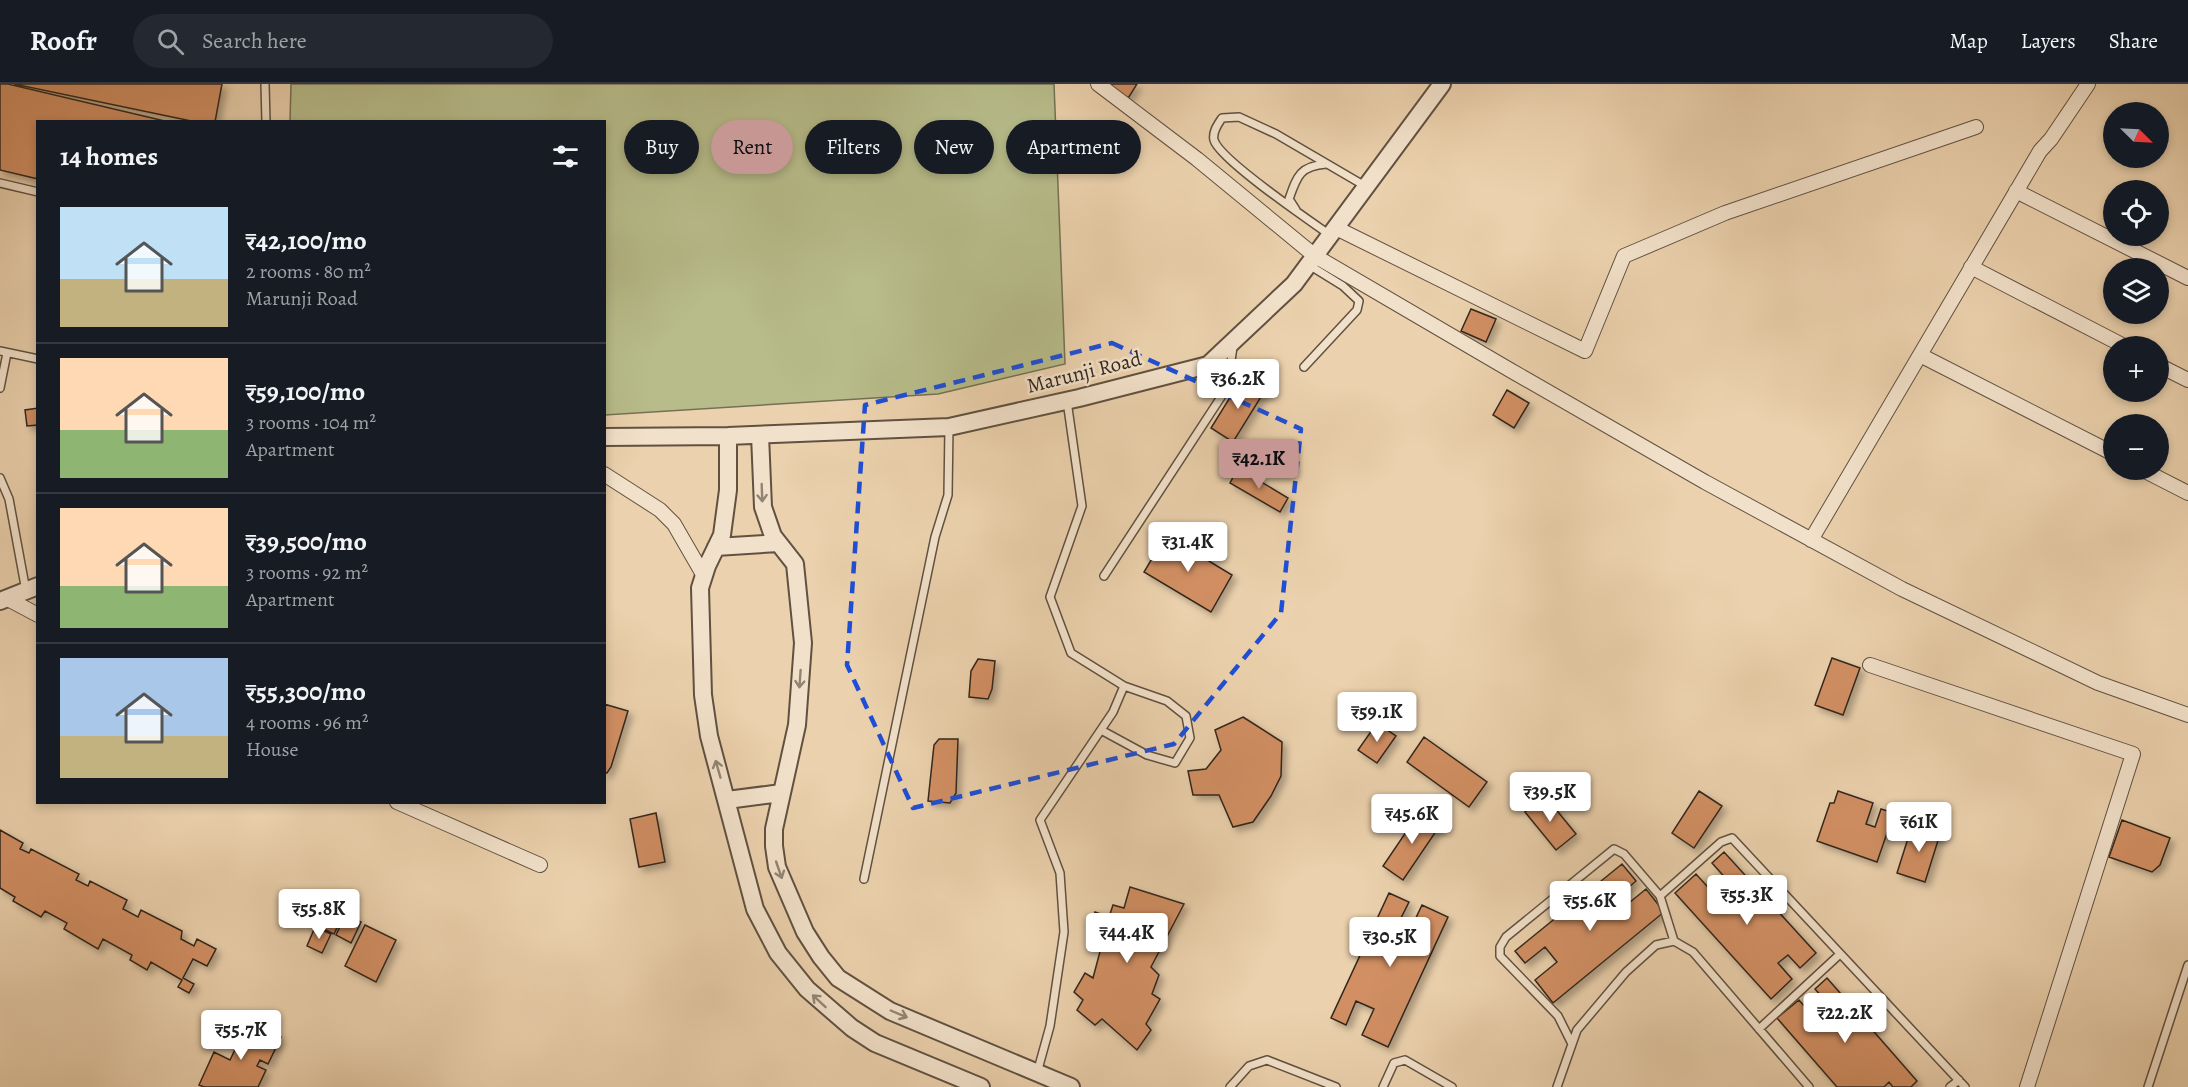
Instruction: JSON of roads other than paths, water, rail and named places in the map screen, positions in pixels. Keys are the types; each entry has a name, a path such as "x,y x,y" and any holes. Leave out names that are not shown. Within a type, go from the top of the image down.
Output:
{"street":[{"path":"1098,84 1197,159 1312,260 1705,482 1902,590 2098,683 2188,715"},
{"name":"Marunji Road","path":"606,437 728,436 949,427 1209,365 1294,284 1442,84"},
{"path":"1811,540 2016,190 2040,151 2051,139 2088,84"},
{"path":"1333,232 1585,351 1624,256 1725,213 1976,127"},
{"path":"2016,190 2188,279"},
{"path":"1971,267 2105,336"},
{"path":"1920,355 2103,448"},
{"path":"2169,370 2188,380"},
{"path":"760,435 763,507 773,536 795,564 803,643 797,726 774,829 774,846 777,867 805,932 820,957 838,978 890,1011 1071,1087"},
{"path":"728,436 728,490 722,535 700,588 703,695 709,736 754,909 778,952 807,989 852,1028 875,1043 981,1087"},
{"path":"606,475 660,510 674,524 704,576"},
{"path":"2163,480 2188,493"},
{"path":"716,547 778,543"},
{"path":"3,599 32,588"},
{"path":"3,599 36,614"},
{"path":"1870,665 2133,754 2027,1087"},
{"path":"727,800 781,793"},
{"path":"403,804 540,865"}],"lane":[{"path":"265,84 266,120"},
{"path":"1333,232 1280,201 1222,151 1214,140 1215,128 1222,118 1239,117 1276,134 1366,187"},
{"path":"1297,212 1289,199 1295,182 1304,168 1328,164"},
{"path":"0,183 36,192"},
{"path":"1304,367 1357,310 1359,300 1312,260"},
{"path":"1104,576 1221,398 1229,374 1233,342"},
{"path":"0,388 4,352 36,359"},
{"path":"1067,400 1082,506 1050,597 1071,653 1124,686 1167,701 1186,716 1190,738 1175,763 1147,755 1101,730"},
{"path":"864,879 935,537 948,495 949,427"},
{"path":"0,478 9,499 32,588"},
{"path":"1037,1073 1050,1026 1064,932 1060,873 1040,820 1113,712 1124,686"},
{"path":"1660,896 1721,842 1732,838 1965,1087"},
{"path":"1572,1044 1558,1016 1500,956 1500,947 1506,937 1614,849 1624,854 1660,896 1674,941"},
{"path":"1557,1087 1577,1030 1626,972 1656,945 1674,941 1693,952 1809,1087"},
{"path":"1759,1029 1840,954"},
{"path":"2148,1087 2188,965"},
{"path":"2180,989 2188,992"},
{"path":"1230,1087 1249,1066 1267,1060 1336,1087"},
{"path":"1383,1087 1394,1062 1405,1060 1452,1087"},
{"path":"1950,1087 1959,1080"}]}
